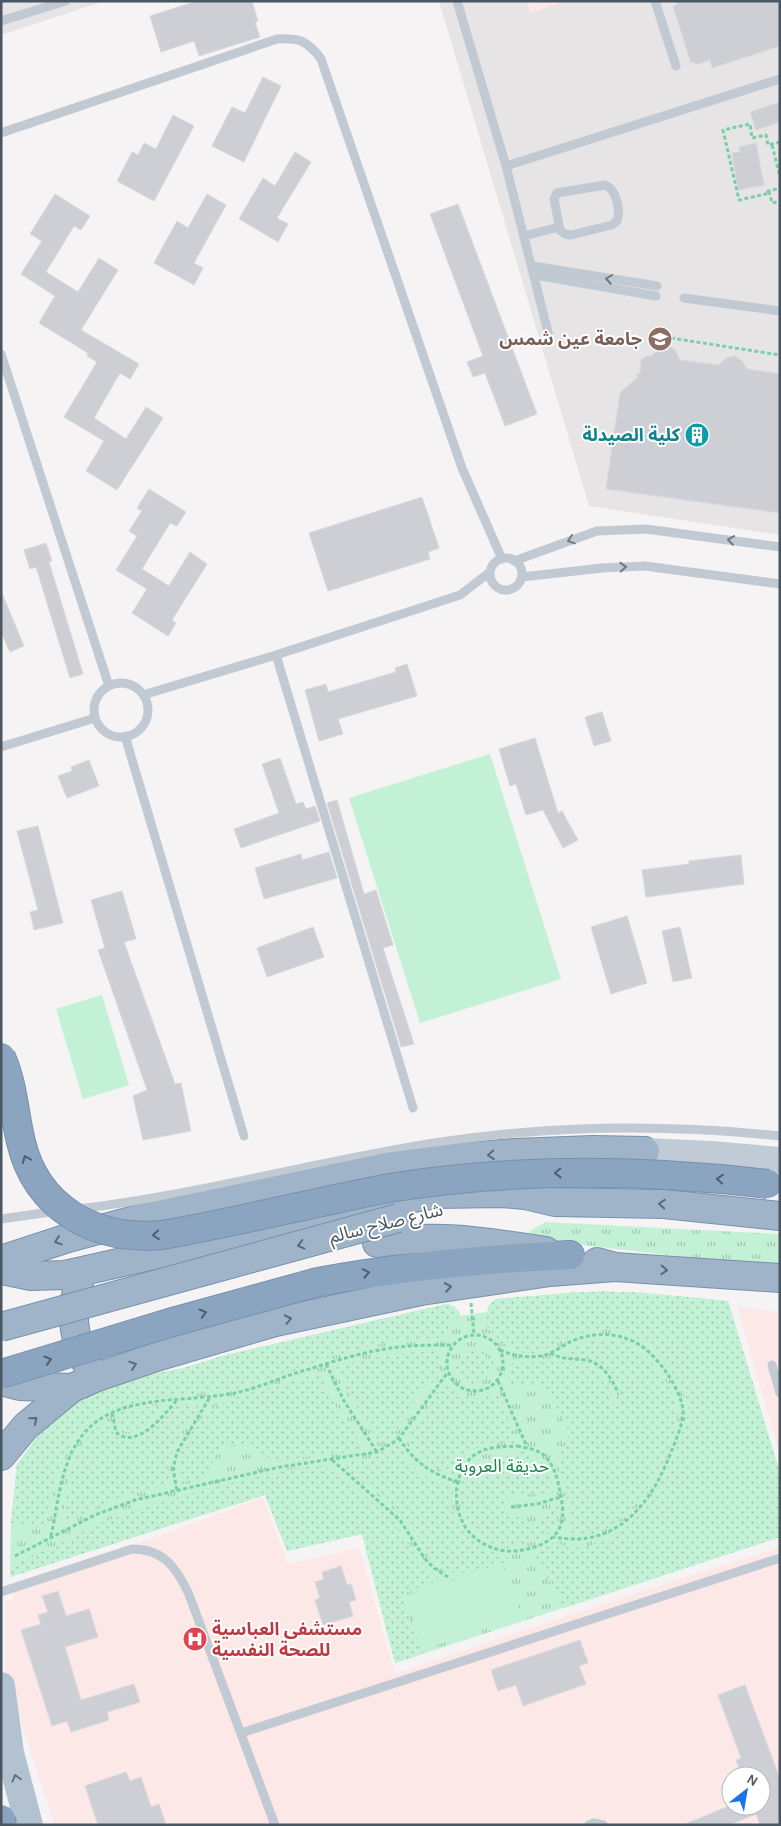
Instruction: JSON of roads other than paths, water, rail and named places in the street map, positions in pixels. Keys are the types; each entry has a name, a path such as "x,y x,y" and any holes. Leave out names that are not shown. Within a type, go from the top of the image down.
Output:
{"highway":[{"path":"1,1057 12,1087 24,1154 40,1185 56,1203 74,1217 94,1228 117,1234 139,1236 168,1234 394,1187 474,1178 554,1173 634,1173 715,1178 776,1177"},
{"path":"1,1260 68,1238 135,1220 379,1169 438,1160 498,1154 567,1151 645,1151"},
{"path":"1,1270 31,1276 83,1272 400,1199 453,1193 502,1192 525,1195"},
{"name":"شارع صلاح سالم","path":"1,1327 406,1216 439,1209 488,1205 525,1195 555,1202 664,1204 780,1216"},
{"name":"شارع صلاح سالم","path":"1,1344 377,1243 403,1239 455,1238 570,1255 615,1267 779,1281"},
{"path":"1,1374 169,1323 318,1282 375,1271 442,1263 570,1255"},
{"path":"1,1456 26,1426 72,1388 97,1377 217,1338 275,1322 421,1291 550,1272 615,1267"},
{"path":"83,1272 76,1294 73,1317 77,1340 85,1361 97,1377"},
{"path":"1,1381 20,1386 72,1388"},
{"path":"1,1820 3,1825"}],"main road":[{"path":"645,1151 711,1154 776,1177"},
{"path":"1,1686 10,1753 29,1825"}],"lane":[{"path":"1,22 66,1"},
{"path":"457,1 506,166 550,340"},
{"path":"655,1 676,66"},
{"path":"1,133 277,39 292,38 302,40 313,48 320,59 462,468 502,559"},
{"path":"506,166 780,79"},
{"path":"601,185 608,186 613,190 619,217 614,224 571,235 565,234 559,227 554,198 557,193 601,185"},
{"path":"524,236 559,227"},
{"path":"534,271 657,286"},
{"path":"534,271 656,296"},
{"path":"684,298 780,311"},
{"path":"1,354 109,686"},
{"path":"514,560 522,570 520,583 510,590 504,590 493,584 490,572 496,561 502,559 514,560 597,531 646,529 780,547"},
{"path":"522,577 602,568 645,566 780,584"},
{"path":"143,695 276,655 460,595 490,572"},
{"path":"276,655 413,1108"},
{"path":"124,683 131,685 143,695 146,702 147,717 139,730 125,736 110,734 98,725 95,718 95,703 103,690 109,686 124,683"},
{"path":"1,747 95,718"},
{"path":"125,736 244,1136"},
{"path":"1,1219 143,1200 376,1153 493,1135 611,1128 690,1129 780,1136"},
{"path":"772,1365 780,1393"},
{"path":"1,1592 132,1549 155,1552 165,1559 188,1592 274,1825"},
{"path":"241,1733 780,1558"},
{"path":"589,1825 594,1823 603,1825"}],"place":[{"name":"جامعة عين شمس","path":"660,339"},
{"name":"كلية الصيدلة","path":"697,435"},
{"name":"مستشفى العباسية للصحة النفسية","path":"195,1639"}],"park label":[{"name":"حديقة العروبة","path":"502,1466"}]}
